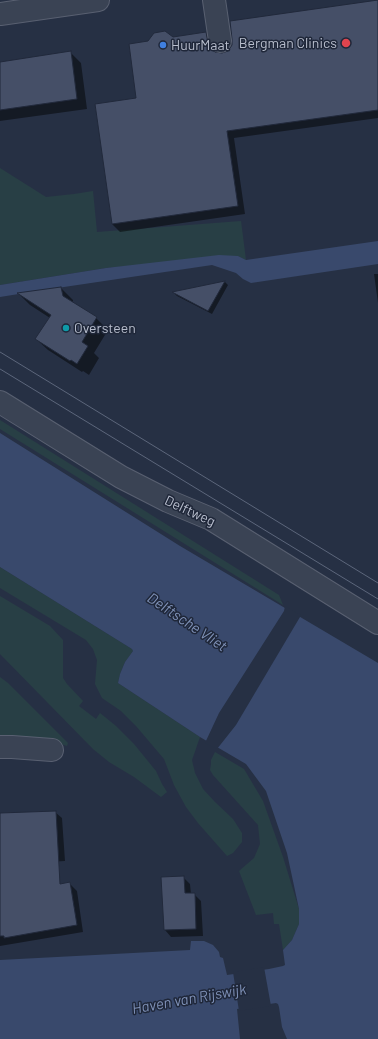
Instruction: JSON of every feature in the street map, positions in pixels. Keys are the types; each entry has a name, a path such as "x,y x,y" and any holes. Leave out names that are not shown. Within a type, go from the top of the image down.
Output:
{"street":[{"path":"0,14 98,0"},
{"path":"214,0 220,41"},
{"name":"Delftweg","path":"0,402 121,477 168,501 211,519 378,623"},
{"path":"0,747 52,750"}],"green space":[{"path":"0,168 46,197 93,191 97,232 241,221 246,260 238,256 106,268 0,285"},
{"path":"0,420 279,595 283,605 0,429"},
{"path":"0,567 132,649 133,651 125,662 118,683 200,737 192,760 195,773 203,789 233,819 242,833 242,842 233,853 227,856 186,807 174,785 164,759 121,711 102,698 95,684 97,660 93,649 86,640 0,588"},
{"path":"0,596 50,626 63,640 63,678 83,701 79,706 96,719 100,713 134,744 156,771 167,792 161,797 134,777 109,762 93,749 0,654"},
{"path":"0,677 8,683 68,743 67,746 51,741 14,736 0,737"},
{"path":"215,752 244,769 263,801 283,857 299,909 299,924 292,940 283,950 279,924 274,924 273,913 256,915 239,871 254,858 260,844 258,825 210,770 211,760"}],"water":[{"path":"378,241 378,264 251,283 236,273 212,265 0,297 0,285 106,268 219,255 238,256 246,260"},
{"path":"0,433 180,546 378,663 378,1039 287,1039 282,1027 279,1007 276,1003 237,1009 240,1039 0,1039 0,960 190,950 191,941 204,941 213,945 219,952 220,957 223,958 227,975 269,969 285,965 283,950 292,940 299,924 299,909 287,853 266,791 246,764 200,737 118,683 125,662 133,651 132,649 0,567"}],"pier":[{"path":"285,606 301,615 300,617 236,725 217,749 205,743 219,713 284,611"},
{"path":"264,967 271,1006 239,1011 233,972"}],"building":[{"path":"378,0 378,110 227,131 238,206 112,224 95,104 136,98 129,44 148,41 154,33 165,31 173,37 206,32 210,48 215,52 222,53 228,51 232,45 230,21"},
{"path":"71,51 77,99 0,110 0,62"},
{"path":"225,281 208,311 172,292"},
{"name":"Oversteen","path":"61,287 63,296 97,317 82,342 88,346 77,364 35,339 51,315 17,293"},
{"path":"56,811 60,884 70,882 77,925 4,938 4,936 0,936 0,813"},
{"path":"184,876 185,893 195,893 196,929 164,930 161,877"}],"tram line":[{"path":"0,352 378,583"},
{"path":"0,369 378,599"}],"place":[{"name":"Bergman Clinics","path":"346,43"},
{"name":"HuurMaat","path":"163,45"},
{"name":"Oversteen","path":"66,328"}],"water label":[{"name":"Delftsche Vliet","path":"187,622"},
{"name":"Haven van Rijswijk","path":"189,999"}]}
